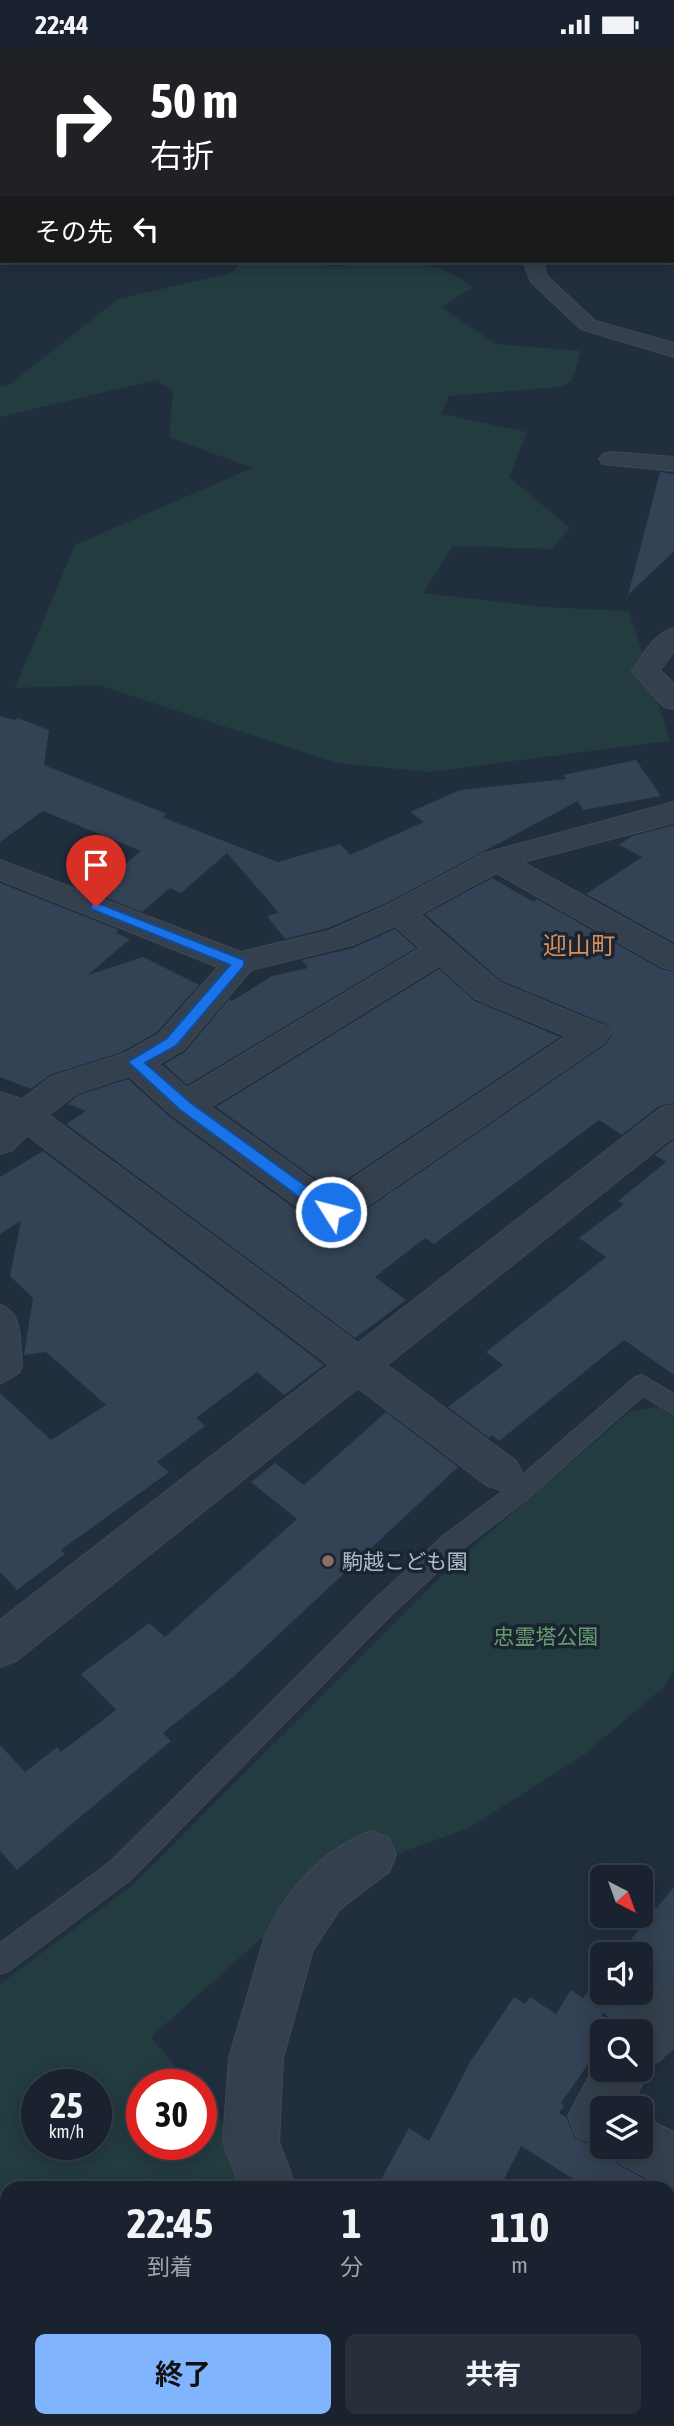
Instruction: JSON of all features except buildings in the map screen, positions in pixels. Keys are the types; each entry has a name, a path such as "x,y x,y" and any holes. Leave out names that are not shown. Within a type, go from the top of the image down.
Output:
{"street":[{"path":"534,263 538,278 588,325 674,350"},
{"path":"611,459 674,464"},
{"path":"674,636 646,671 674,701"},
{"path":"0,869 239,963 341,938 400,912 496,860 658,818 674,811"},
{"path":"496,860 674,960"},
{"path":"135,1062 186,1106 331,1212 593,1034 488,991 400,912"},
{"path":"186,1106 443,949"},
{"path":"239,963 171,1042 135,1062 64,1085 8,1120 360,1367 501,1473"},
{"path":"0,1647 360,1367 674,1117"},
{"path":"266,2181 251,2142 256,2058 290,1939 322,1892 371,1855"},
{"path":"653,2030 674,2010"},
{"path":"653,2151 674,2164"}],"lane":[{"path":"0,1313 6,1318 11,1367 0,1375"},
{"path":"0,1960 120,1871 382,1608 452,1543 519,1492 642,1384 674,1406"}],"green space":[{"path":"241,263 325,263 330,267 369,263 422,264 439,268 473,287 441,307 496,344 581,351 572,381 560,387 449,396 442,414 527,432 509,477 570,528 551,549 453,546 423,593 544,607 629,611 670,741 429,772 336,763 99,685 15,688 75,545 252,468 169,437 173,391 156,380 0,417 0,387 9,385 118,299 231,273"},
{"name":"忠霊塔公園","path":"659,1407 674,1418 674,1669 665,1686 585,1754 469,1828 394,1855 338,1899 304,1960 262,1938 151,2037 178,2069 126,2069 126,2160 217,2160 217,2117 225,2127 245,2181 0,2181 0,1984 134,1884 457,1561 630,1411"}],"place":[{"name":"駒越こども園","path":"328,1561"}],"district":[{"name":"迎山町","path":"579,945"}],"route":[{"path":"96,907 239,963 171,1042 135,1062 186,1106 331,1212"}]}
